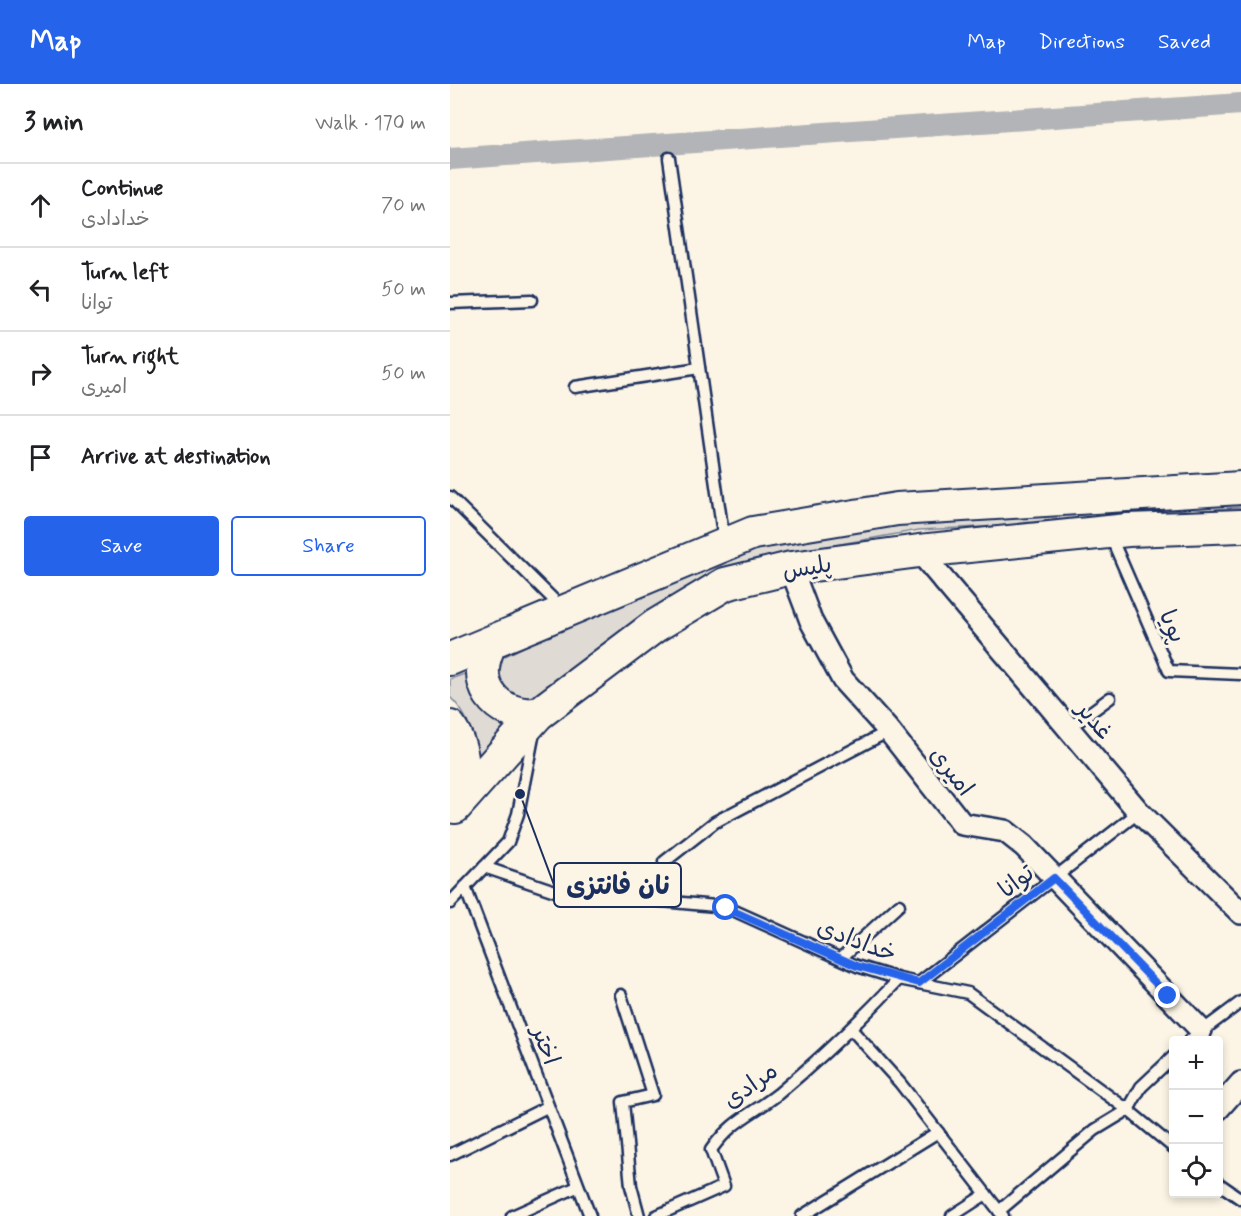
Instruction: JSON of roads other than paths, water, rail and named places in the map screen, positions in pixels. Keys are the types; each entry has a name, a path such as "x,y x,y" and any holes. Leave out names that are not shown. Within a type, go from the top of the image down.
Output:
{"main road":[{"name":"پلیس","path":"450,659 753,533 897,509 1241,488"},
{"name":"پلیس","path":"453,810 538,714 655,626 725,584 791,568 920,551 1109,532 1241,526"},
{"path":"491,643 486,653 483,674 490,695 506,709 516,713 538,714"},
{"path":"450,728 461,751 464,770 462,789 453,810"}],"street":[{"name":"غدیر","path":"920,551 1139,812 1237,902"},
{"name":"امیری","path":"791,568 812,621 843,680 889,731 962,824 1005,831 1024,846 1196,1036"},
{"path":"1223,1103 1241,1083"}],"lane":[{"path":"669,158 724,544"},
{"path":"450,303 532,300"},
{"path":"575,387 699,368"},
{"path":"450,497 565,612"},
{"name":"پویا","path":"1109,532 1169,671 1241,674"},
{"path":"1068,728 1110,698"},
{"path":"450,903 508,842 518,814 538,714"},
{"path":"664,861 715,822 889,731"},
{"name":"توانا","path":"919,983 1139,812"},
{"name":"خدادادی","path":"484,867 555,891 726,908 841,958 899,979 968,993 1128,1110 1169,1145"},
{"name":"اختر","path":"465,887 577,1187 590,1216"},
{"path":"841,958 899,905"},
{"name":"مرادی","path":"656,1216 724,1186 711,1150 725,1130 776,1095 852,1030 899,979"},
{"path":"621,995 653,1095 623,1102 631,1186 639,1216"},
{"path":"1196,1036 1241,1002"},
{"path":"852,1030 900,1083 1001,1214 1095,1130 1128,1110 1141,1088 1169,1060"},
{"path":"450,1155 547,1107"},
{"path":"802,1216 938,1132"},
{"path":"1223,1186 1241,1199"},
{"path":"512,1216 577,1187"},
{"path":"952,1216 986,1194"}],"waterway":[{"path":"450,159 1241,104"}],"place":[{"name":"نان فانتزی","path":"520,794"}]}
